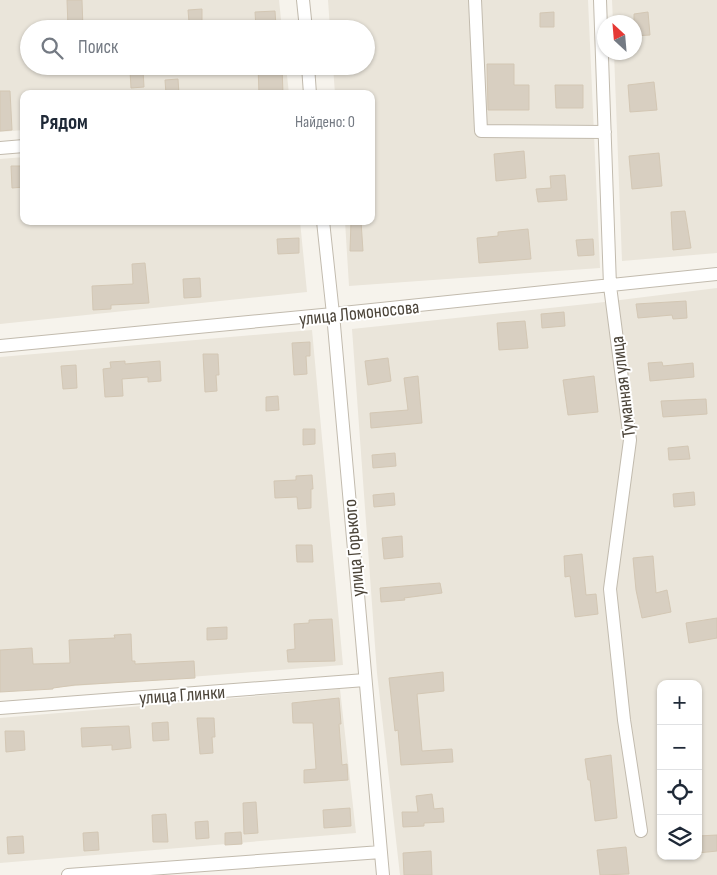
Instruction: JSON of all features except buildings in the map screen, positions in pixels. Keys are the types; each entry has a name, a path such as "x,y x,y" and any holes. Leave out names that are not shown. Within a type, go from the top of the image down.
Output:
{"street":[{"path":"303,0 305,20"},
{"path":"475,0 481,131 605,132"},
{"name":"Туманная улица","path":"600,0 610,286 630,440 610,588 624,720 642,831"},
{"path":"309,75 310,90"},
{"path":"0,148 20,146"},
{"name":"улица Горького","path":"323,225 383,875"},
{"name":"улица Ломоносова","path":"0,346 717,274"},
{"name":"улица Глинки","path":"0,708 365,680"},
{"path":"68,875 381,852"}],"shaded area":[{"path":"0,0 279,0 281,20 20,20 20,75 287,75 289,90 20,90 20,130 0,132"},
{"path":"328,0 588,0 600,268 349,286 345,225 375,225 375,90 335,90 334,75 375,75 375,20 329,20"},
{"path":"612,0 717,0 717,253 622,261 614,60 642,60 642,15 613,15"},
{"path":"20,157 20,225 300,225 307,292 0,324 0,159"},
{"path":"717,288 717,875 400,875 377,673 352,329"},
{"path":"312,330 343,665 0,692 0,357"},
{"path":"340,689 356,833 0,863 0,718"}]}
